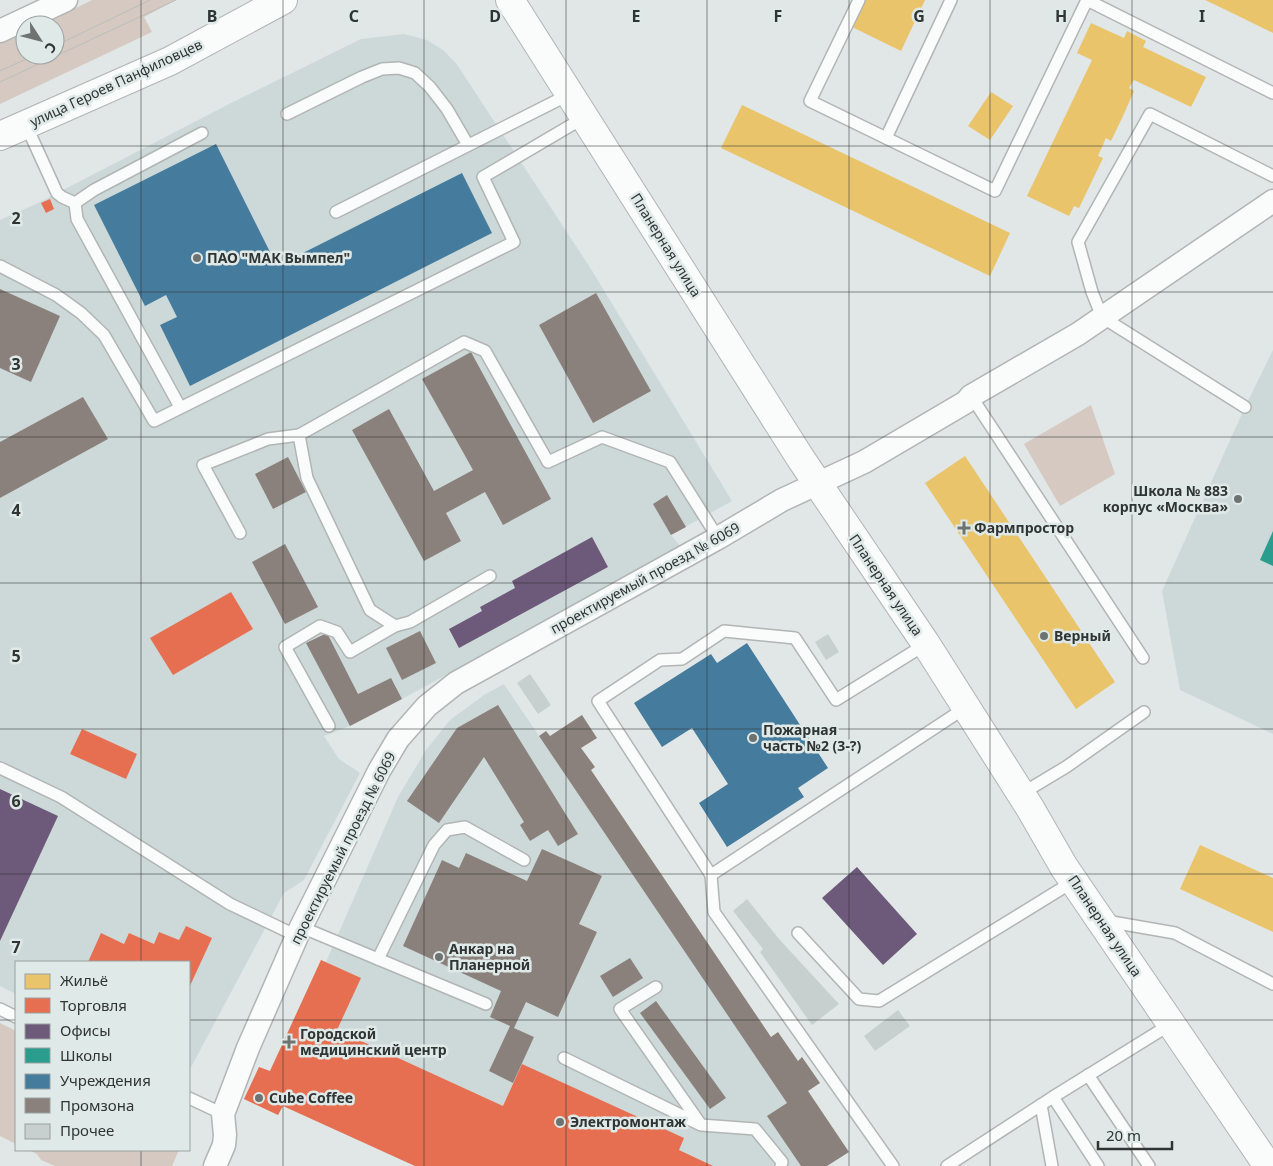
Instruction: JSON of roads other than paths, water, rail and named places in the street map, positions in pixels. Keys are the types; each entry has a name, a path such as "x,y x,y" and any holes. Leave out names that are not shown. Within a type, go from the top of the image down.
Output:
{"main road":[{"name":"улица Героев Панфиловцев","path":"0,136 170,61 283,0"},
{"name":"Планерная улица","path":"510,0 817,484 926,644 1074,881 1268,1166"}],"street":[{"path":"0,31 42,5 66,0"},
{"name":"проектируемый проезд № 6069","path":"215,1166 224,1145 224,1114 248,1048 299,932 379,771 398,739 427,706 456,683 718,538 782,500 864,462 966,402 971,396 1078,334 1273,201"}],"lane":[{"path":"859,0 810,101 994,191 1087,0 1273,93"},
{"path":"886,138 951,0"},
{"path":"287,114 362,77 382,69 399,68 415,73 430,87 447,109 468,146"},
{"path":"336,212 570,94"},
{"path":"1245,407 1102,317 1092,292 1078,242 1150,114 1273,176"},
{"path":"0,266 56,295 81,313 104,335 154,421 514,242 483,177 585,117"},
{"path":"26,125 57,193 75,203"},
{"path":"75,203 94,190 202,133"},
{"path":"75,203 77,219 180,407"},
{"path":"240,533 204,465 268,439 299,435 464,342 485,351 548,462 602,436 670,462 718,538"},
{"path":"971,396 1143,658"},
{"path":"299,435 307,478 370,610 395,626"},
{"path":"329,726 285,647 320,626 337,632 350,652 395,626 410,622 424,615 490,576"},
{"path":"893,1166 714,912 711,874 598,701 660,660 682,659 724,631 795,638 836,700 926,644"},
{"path":"711,874 965,708"},
{"path":"1020,794 1066,767 1144,712"},
{"path":"0,768 60,797 230,904 299,932 378,960 486,1004"},
{"path":"378,960 434,845 447,830 465,827 524,860"},
{"path":"798,933 859,999 879,1001 1074,881"},
{"path":"1100,920 1175,933 1273,984"},
{"path":"656,987 620,1009 701,1124"},
{"path":"0,1009 15,1016"},
{"path":"947,1166 1171,1024"},
{"path":"564,1058 701,1124 755,1129 782,1162 781,1166"},
{"path":"1088,1075 1149,1166"},
{"path":"1054,1097 1098,1166"},
{"path":"190,1098 224,1114"},
{"path":"1041,1105 1052,1166"}],"tram line":[{"path":"65,41 150,0"},
{"path":"0,82 176,0"},
{"path":"0,71 15,64"}],"place":[{"name":"ПАО \"МАК Вымпел\"","path":"197,258"},
{"name":"Школа № 883 корпус «Москва»","path":"1238,499"},
{"name":"Фармпростор","path":"964,528"},
{"name":"Верный","path":"1044,636"},
{"name":"Пожарная часть №2 (3-?)","path":"753,738"},
{"name":"Анкар на Планерной","path":"439,957"},
{"name":"Городской медицинский центр","path":"289,1042"},
{"name":"Cube Coffee","path":"259,1098"},
{"name":"Электромонтаж","path":"560,1122"}]}
